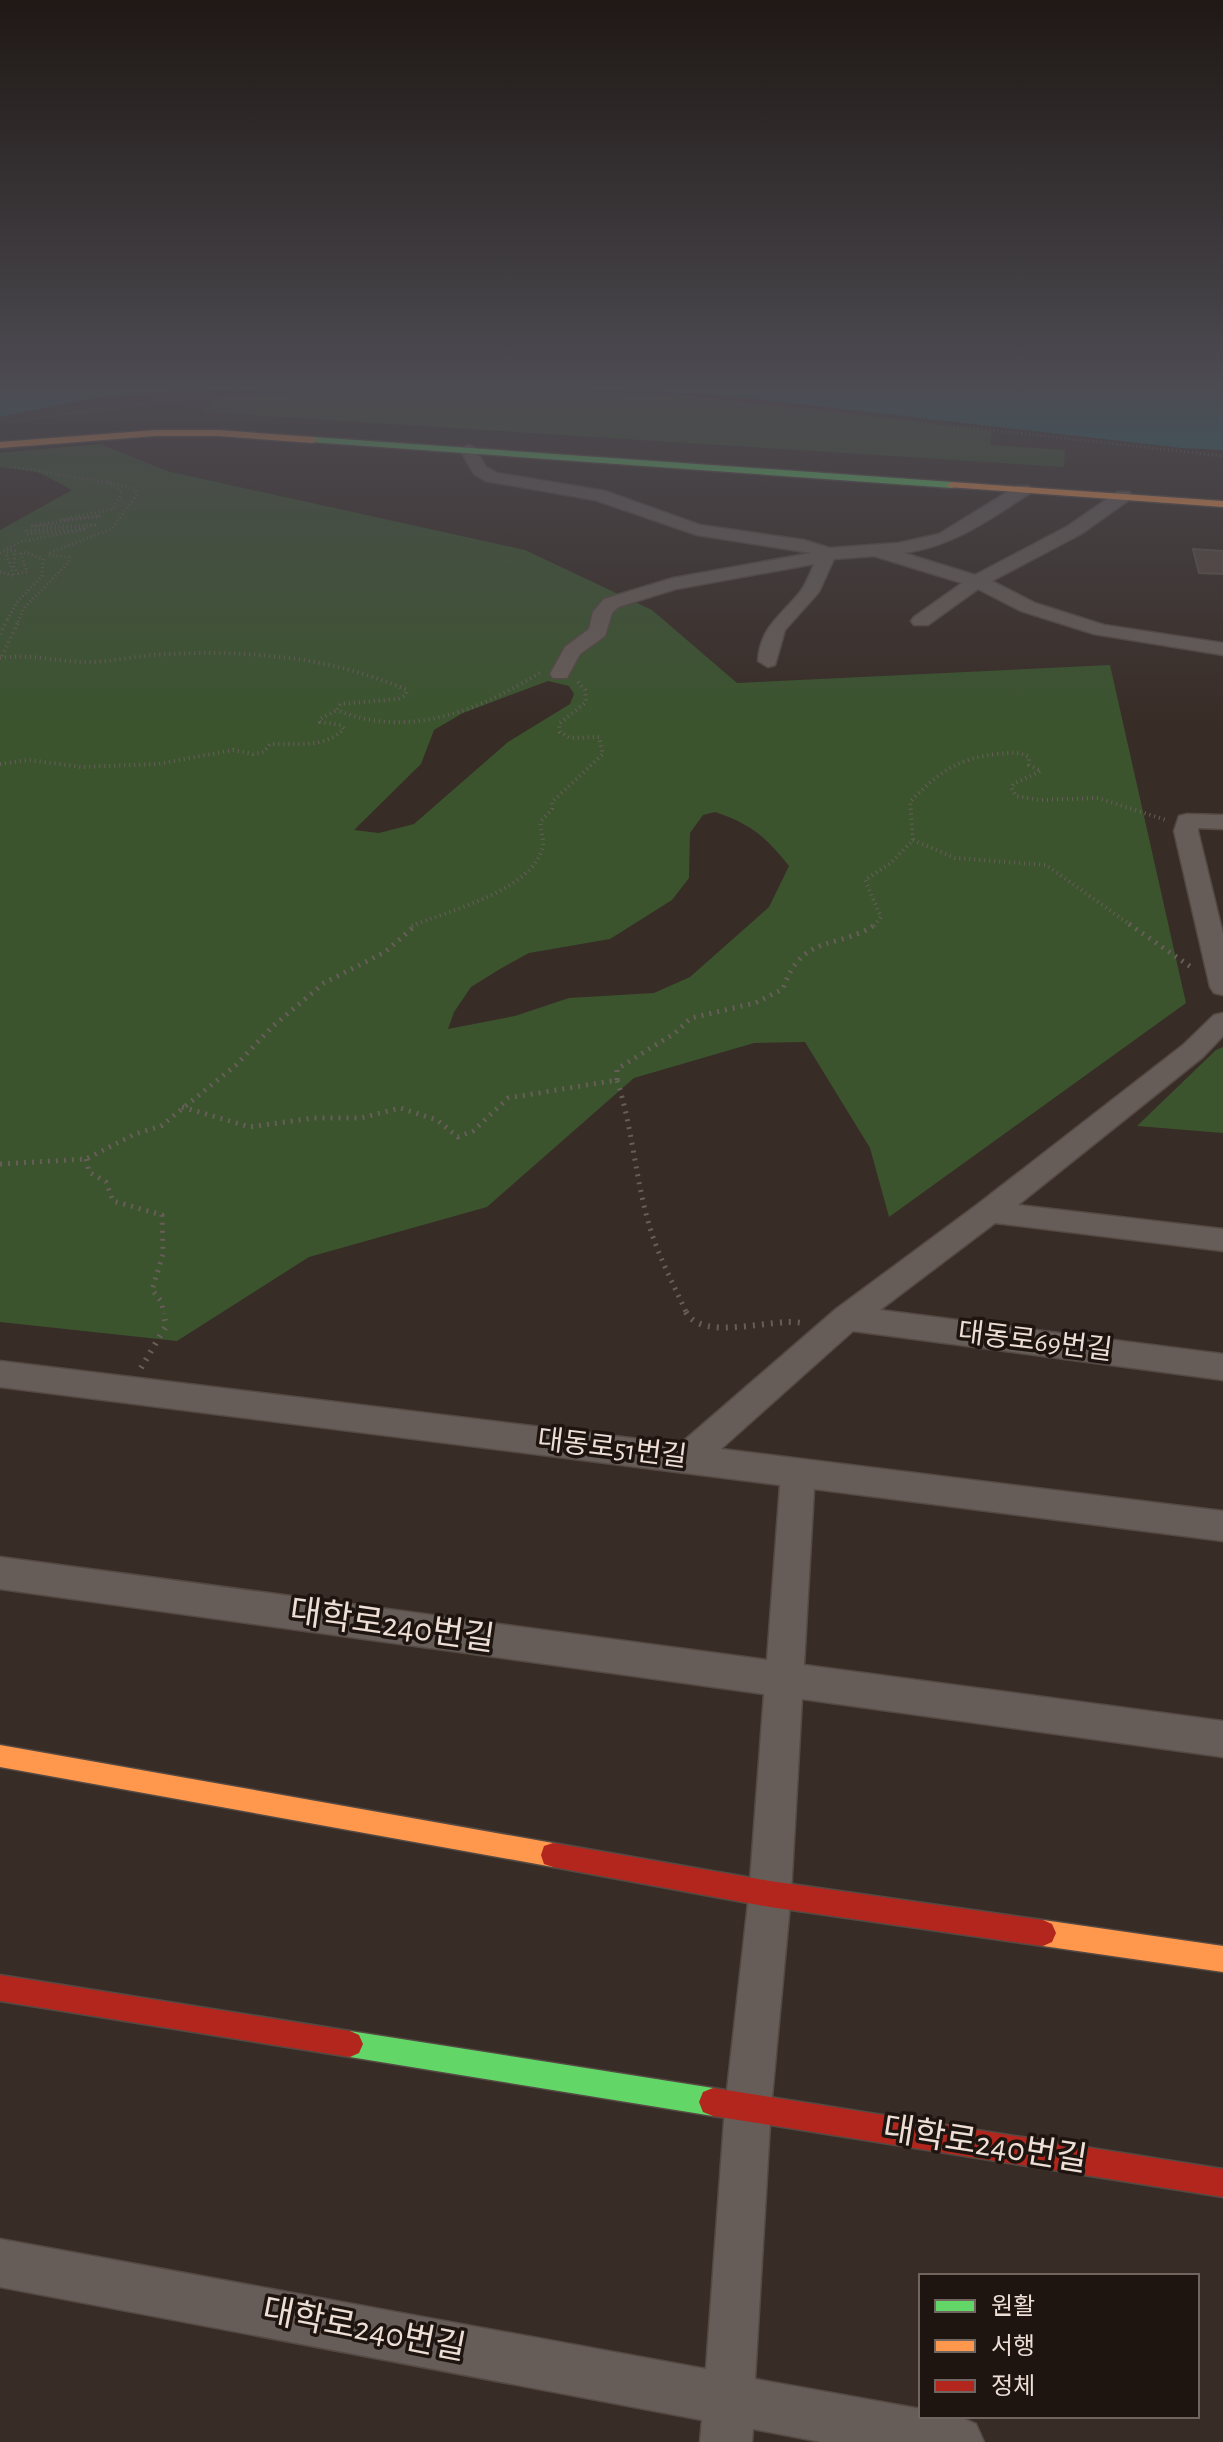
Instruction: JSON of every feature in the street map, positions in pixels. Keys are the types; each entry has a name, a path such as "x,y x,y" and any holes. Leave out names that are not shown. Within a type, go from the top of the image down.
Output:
{"main road":[{"path":"1135,497 1223,504"},
{"path":"0,1756 770,1894 1223,1959"},
{"name":"대학로240번길","path":"0,1988 1223,2183"}],"street":[{"path":"604,497 697,530 804,545 828,555"},
{"path":"560,674 572,651 598,632 603,612 611,603 673,584 828,555 899,550 939,540 961,530 1012,497"},
{"path":"921,621 977,582 1100,516 1122,497"},
{"path":"872,550 977,582 1028,607 1101,630 1223,649"},
{"path":"768,661 767,642 773,631 811,591 828,555"},
{"path":"1223,822 1187,821 1186,831 1223,987"},
{"path":"688,1458 837,1327 1193,1051 1223,1021"},
{"path":"989,1212 1223,1240"},
{"name":"대동로69번길","path":"837,1327 1223,1367"},
{"name":"대동로51번길","path":"0,1374 1223,1526"},
{"path":"727,2420 748,2108 770,1894 798,1473"},
{"name":"대학로240번길","path":"3,1579 785,1679 1223,1739"},
{"name":"대학로240번길","path":"0,2263 727,2420 958,2442"}],"path":[{"path":"0,553 24,540 84,529 28,534 24,531 95,525 30,526 101,516 59,520 113,509 120,497"},
{"path":"1,657 24,608 69,562 69,557 47,554 113,528 134,497"},
{"path":"0,572 14,576 6,553 12,550 15,551 14,567 18,573 27,572 21,554 24,552 43,559 42,576 17,602 0,634"},
{"path":"0,764 28,760 63,766 158,764 233,750 253,754 264,752 270,744 328,742 338,737 344,729 341,725 320,722 320,719 337,710 340,704 398,699 406,695 407,690 372,673 274,657 195,654 87,662 30,654 1,657"},
{"path":"0,1164 86,1159 135,1134 161,1126 181,1106 236,1065 272,1027 324,983 385,952 413,925 506,890 531,868 543,845 538,828 540,818 552,809 552,802 603,754 599,737 570,738 560,732 559,724 564,718 586,702 585,690 573,677 560,674 537,672 504,695 446,717 421,722 403,723 349,715 337,710"},
{"path":"837,1327 798,1321 704,1326 689,1317 659,1255 647,1218 629,1116 617,1080 617,1069 631,1055 685,1027 691,1018 771,997 783,989 785,976 803,953 874,926 881,917 865,880 891,863 913,840 910,802 935,776 971,757 1020,752 1029,757 1029,765 1041,771 1013,784 1011,788 1016,796 1039,800 1098,798 1159,820 1187,821"},
{"path":"913,840 952,858 990,862 1025,860 1046,865 1193,970"},
{"path":"181,1106 250,1127 313,1118 361,1118 400,1108 437,1120 458,1137 473,1131 508,1098 617,1080"},
{"path":"86,1159 89,1172 106,1182 113,1201 162,1215 163,1254 152,1290 161,1301 166,1326 125,1390"}],"green space":[{"path":"59,497 285,497 525,550 652,610 737,683 1110,665 1186,1003 889,1217 870,1148 805,1042 754,1043 634,1078 487,1207 309,1257 177,1341 0,1322 0,530","holes":["548,681 569,686 574,694 570,704 508,742 414,824 379,833 354,830 421,764 434,730 463,713","715,812 739,821 773,847 789,866 769,907 690,977 654,993 569,998 515,1016 448,1029 454,1012 471,987 500,969 529,953 610,939 672,900 689,878 690,833 703,815"]},
{"path":"1223,1047 1223,1133 1137,1126 1216,1050"}],"building":[{"path":"1193,549 1223,551 1223,574 1199,573"}],"traffic: fast":[{"path":"350,2044 713,2102"}],"traffic: slow":[{"path":"1123,497 1223,504"},
{"path":"0,1756 553,1855"},
{"path":"1043,1933 1223,1959"}],"traffic: jam":[{"path":"553,1855 770,1894 1043,1933"},
{"path":"0,1988 350,2044"},
{"path":"713,2102 1223,2183"}]}
